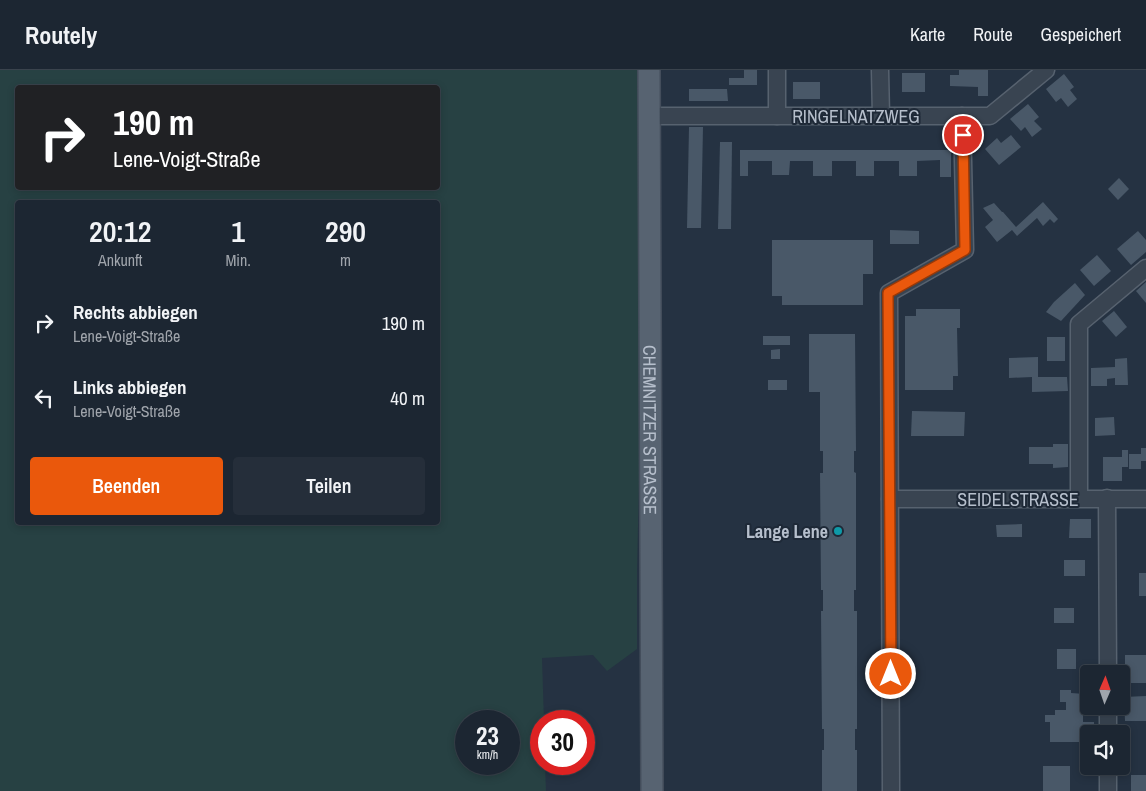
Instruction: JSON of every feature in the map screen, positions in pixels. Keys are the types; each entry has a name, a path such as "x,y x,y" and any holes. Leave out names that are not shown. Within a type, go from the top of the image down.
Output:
{"main road":[{"name":"CHEMNITZER STRASSE","path":"649,70 652,791"}],"street":[{"path":"777,70 777,116"},
{"path":"880,70 880,116"},
{"name":"RINGELNATZWEG","path":"649,116 990,116 1046,70"},
{"path":"891,791 888,293 965,250 962,116"},
{"path":"1079,498 1079,324 1146,268"},
{"path":"1107,498 1108,665"},
{"name":"SEIDELSTRASSE","path":"890,499 1146,499"},
{"path":"1108,775 1108,791"}],"green space":[{"path":"0,70 638,70 639,480 637,649 607,671 593,655 542,658 544,710 530,710 530,775 545,775 546,791 0,791"}],"building":[{"path":"744,70 757,70 757,85 729,85 729,78 744,78"},
{"path":"959,70 988,70 988,96 978,96 978,87 950,86 950,75 959,75"},
{"path":"902,73 925,73 925,92 902,92"},
{"path":"1064,74 1074,87 1070,90 1077,99 1068,107 1061,98 1056,102 1046,89"},
{"path":"793,82 820,82 820,99 793,99"},
{"path":"689,89 727,89 728,101 689,101"},
{"path":"1028,104 1039,117 1034,121 1042,129 1032,137 1025,127 1021,131 1010,119"},
{"path":"689,127 703,127 701,228 687,228"},
{"path":"1011,135 1021,147 999,165 985,149 997,138 1001,143"},
{"path":"720,142 732,142 731,229 718,229"},
{"path":"740,150 951,150 951,177 940,177 940,160 917,161 917,176 899,176 899,161 874,161 874,176 856,176 856,161 832,161 832,176 813,176 813,161 790,161 789,175 772,175 772,161 748,161 748,176 740,176"},
{"path":"1119,178 1129,189 1118,200 1108,189"},
{"path":"1043,202 1058,219 1054,223 1050,219 1043,226 1037,218 1017,236 1012,230 997,242 985,227 993,220 983,208 994,203 1016,227"},
{"path":"890,230 919,231 919,244 890,244"},
{"path":"1138,231 1146,240 1146,252 1131,265 1117,249"},
{"path":"772,240 873,240 873,274 863,274 863,305 782,305 782,296 772,296"},
{"path":"1097,255 1111,271 1094,286 1080,270"},
{"path":"1146,282 1146,303 1136,291"},
{"path":"1075,283 1085,295 1061,321 1046,312 1054,302"},
{"path":"916,309 960,309 960,328 957,328 958,376 953,376 953,390 905,390 905,316 916,316"},
{"path":"1114,311 1127,327 1116,337 1102,321"},
{"name":"Lange Lene","path":"809,334 855,334 856,451 854,451 854,472 856,473 856,590 854,590 854,611 857,611 857,729 855,729 855,750 857,750 857,791 822,791 824,729 822,729 821,611 823,611 823,590 821,590 820,473 823,473 823,451 820,451 820,392 809,392"},
{"path":"763,336 790,336 790,345 763,345"},
{"path":"1047,337 1065,337 1065,361 1047,361"},
{"path":"780,349 780,359 771,359 771,350"},
{"path":"1038,357 1038,377 1067,377 1068,391 1032,392 1032,377 1009,378 1009,358"},
{"path":"1127,358 1128,385 1115,385 1115,378 1107,379 1107,386 1091,386 1091,368 1115,367 1115,359"},
{"path":"768,380 787,380 787,390 768,390"},
{"path":"912,411 965,412 964,436 911,436"},
{"path":"1114,417 1115,435 1095,436 1095,418"},
{"path":"1053,444 1068,444 1068,467 1053,468 1053,464 1029,464 1029,447 1053,447"},
{"path":"1141,448 1146,448 1146,461 1141,461 1141,469 1129,469 1129,454 1141,454"},
{"path":"1122,450 1128,450 1128,467 1122,467 1122,481 1103,481 1103,457 1122,457"},
{"path":"1070,519 1091,519 1091,538 1069,538"},
{"path":"1022,524 1022,537 997,537 996,525"},
{"path":"1064,560 1085,560 1085,576 1064,576"},
{"path":"1139,573 1146,573 1146,596 1139,596"},
{"path":"1054,608 1074,608 1074,623 1054,623"},
{"path":"1057,649 1076,649 1076,669 1057,669"},
{"path":"1125,655 1146,655 1146,683 1130,683 1130,665 1125,665"},
{"path":"1060,690 1071,690 1071,693 1080,694 1080,715 1083,715 1083,722 1094,722 1094,725 1080,725 1080,742 1050,742 1050,722 1045,722 1045,715 1055,715 1055,710 1066,710 1066,702 1060,702"},
{"path":"1146,696 1146,721 1125,721 1125,715 1130,715 1130,697"},
{"path":"1043,766 1070,766 1070,791 1043,791"},
{"path":"1131,775 1146,775 1146,791 1131,791"}],"place":[{"name":"Lange Lene","path":"838,531"}],"route":[{"path":"891,674 888,293 965,250 963,135"}]}
